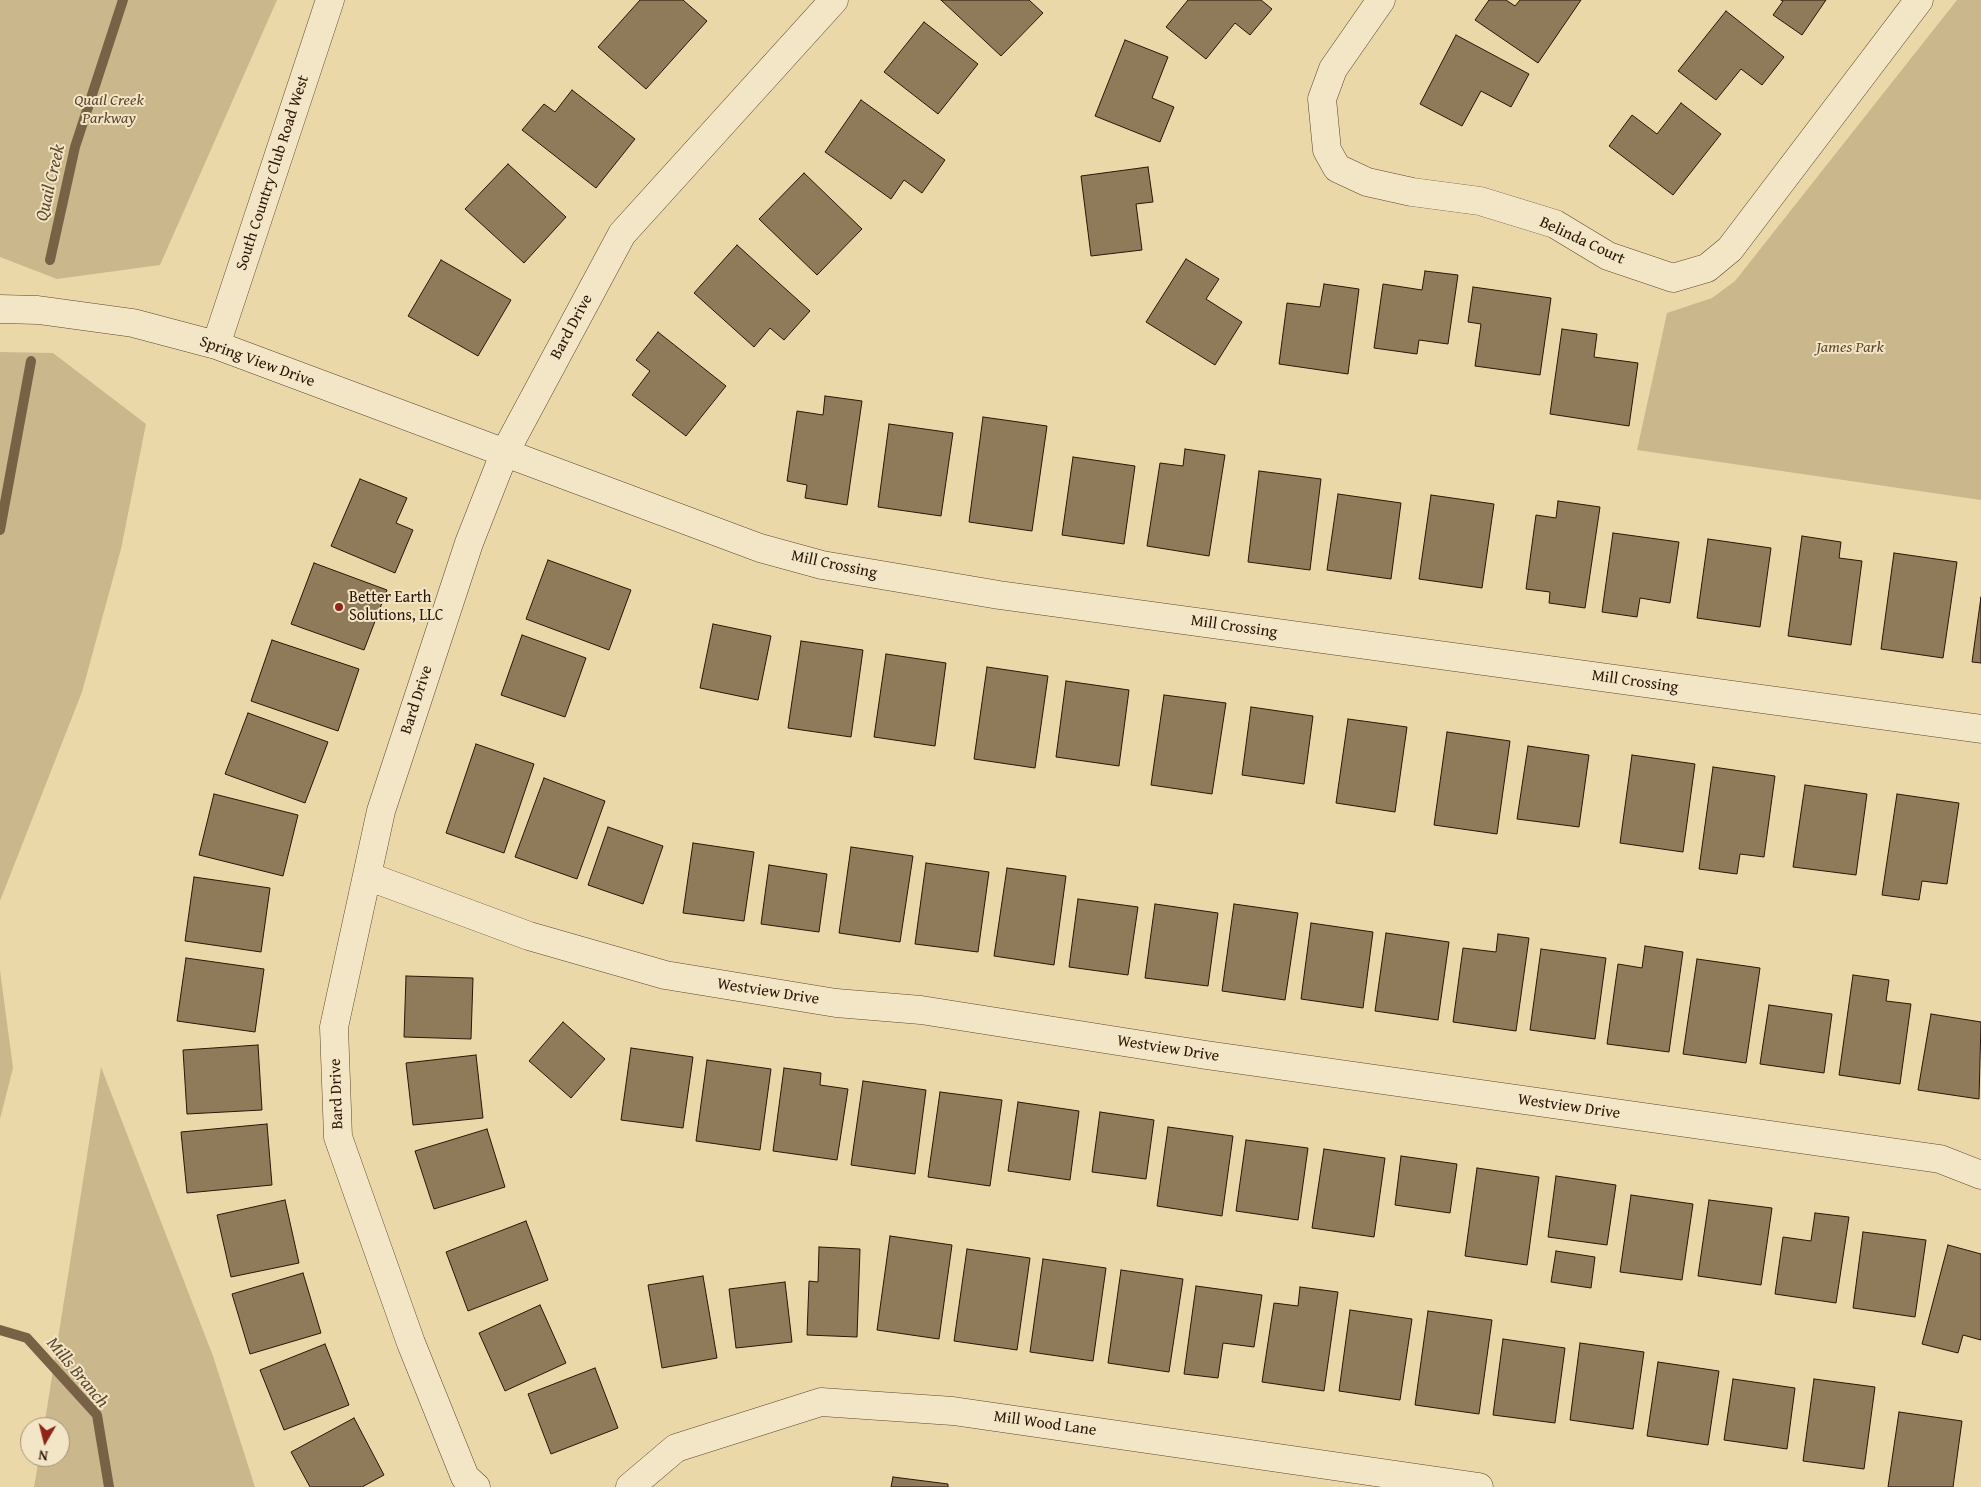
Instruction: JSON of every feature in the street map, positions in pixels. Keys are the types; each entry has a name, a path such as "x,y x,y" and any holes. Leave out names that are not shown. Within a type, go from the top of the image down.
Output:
{"street":[{"name":"South Country Club Road West","path":"216,345 330,0"},
{"name":"Bard Drive","path":"476,1487 465,1478 411,1342 338,1136 334,1027 384,802 469,544 504,454 622,234 834,0"},
{"name":"Belinda Court","path":"1382,0 1333,69 1322,99 1327,150 1337,168 1367,182 1412,192 1480,201 1555,224 1608,256 1673,278 1707,268 1730,248 1919,0"},
{"name":"Spring View Drive","path":"0,309 38,310 133,323 216,345 504,454"},
{"name":"Mill Crossing","path":"504,454 760,548 822,564 999,595 1981,730"},
{"name":"Westview Drive","path":"367,876 529,936 665,975 836,1003 921,1010 1206,1055 1940,1160 1981,1175"},
{"name":"Mill Wood Lane","path":"630,1487 676,1448 821,1402 954,1411 1479,1487"}],"green space":[{"name":"Quail Creek Parkway","path":"0,0 277,0 160,265 57,279 0,257"},
{"name":"James Park","path":"1957,0 1981,0 1981,500 1637,450 1667,313 1712,298 1735,281"},
{"path":"0,352 53,353 146,424 121,549 82,692 0,901"},
{"path":"0,970 13,1068 0,1119"},
{"path":"101,1067 213,1356 255,1487 34,1487 37,1467 70,1467 70,1417 46,1417"}],"building":[{"path":"640,0 683,0 707,21 646,89 598,47"},
{"path":"941,0 1029,0 1043,13 1001,56"},
{"path":"1188,0 1261,0 1272,9 1250,35 1235,23 1206,59 1166,27"},
{"path":"1489,0 1506,0 1515,6 1520,0 1581,0 1538,63 1475,20"},
{"path":"1781,0 1826,0 1802,35 1773,15 1783,1"},
{"path":"1726,11 1784,57 1762,85 1741,69 1716,100 1678,71"},
{"path":"924,22 978,64 938,114 884,72"},
{"path":"1456,35 1529,74 1511,107 1481,91 1462,126 1420,104"},
{"path":"1125,40 1168,57 1152,98 1174,107 1160,142 1095,116"},
{"path":"572,90 635,139 596,188 522,130 544,104 555,112"},
{"path":"861,100 945,160 922,193 904,180 891,199 825,152"},
{"path":"1681,103 1721,134 1673,195 1609,146 1632,115 1657,134"},
{"path":"508,164 566,217 524,263 465,209"},
{"path":"1148,167 1153,202 1136,204 1142,250 1091,256 1081,176"},
{"path":"804,173 862,229 817,275 759,219"},
{"path":"737,245 810,311 784,340 770,328 754,347 694,293"},
{"path":"1186,259 1219,279 1206,299 1242,322 1215,365 1146,322"},
{"path":"441,260 511,300 478,356 408,316"},
{"path":"1425,271 1458,275 1448,344 1419,340 1417,354 1374,348 1383,284 1422,290"},
{"path":"1324,284 1359,289 1348,374 1279,364 1287,303 1320,307"},
{"path":"1473,287 1551,298 1540,375 1475,366 1481,324 1468,322"},
{"path":"1562,329 1597,334 1594,357 1638,363 1629,426 1550,414"},
{"path":"658,332 726,386 686,436 632,395 650,371 636,360"},
{"path":"825,396 862,401 847,505 805,498 807,485 787,481 797,411 823,415"},
{"path":"983,417 1047,426 1032,531 969,522"},
{"path":"889,424 953,433 941,516 878,507"},
{"path":"1185,449 1225,455 1209,556 1147,546 1160,463 1183,466"},
{"path":"1073,457 1135,466 1124,544 1062,535"},
{"path":"1259,471 1321,479 1310,570 1248,562"},
{"path":"360,479 407,498 396,523 413,530 395,573 331,546"},
{"path":"1338,494 1401,503 1391,579 1327,570"},
{"path":"1431,495 1494,504 1482,588 1419,579"},
{"path":"1558,501 1600,507 1585,608 1549,603 1550,592 1526,589 1536,515 1556,518"},
{"path":"1613,533 1679,542 1670,603 1640,598 1637,617 1602,612"},
{"path":"1802,536 1841,542 1839,558 1862,561 1851,645 1788,636"},
{"path":"1708,539 1771,548 1760,627 1697,618"},
{"path":"1894,553 1957,562 1943,658 1881,649"},
{"path":"548,560 631,590 609,650 526,619"},
{"name":"Better Earth Solutions, LLC","path":"314,563 387,590 364,650 291,624"},
{"path":"1981,597 1981,663 1972,662"},
{"path":"713,624 771,636 758,700 700,688"},
{"path":"522,635 586,658 565,717 501,695"},
{"path":"272,640 359,669 338,731 251,701"},
{"path":"801,641 863,650 851,737 788,728"},
{"path":"886,654 946,663 935,746 874,737"},
{"path":"987,667 1048,676 1035,768 974,759"},
{"path":"1066,681 1129,690 1119,766 1056,757"},
{"path":"1164,695 1226,703 1212,794 1151,785"},
{"path":"1251,707 1313,716 1304,784 1242,775"},
{"path":"248,713 328,742 305,803 225,774"},
{"path":"1348,719 1407,727 1395,812 1336,803"},
{"path":"1447,732 1510,741 1497,834 1434,825"},
{"path":"476,744 534,764 504,853 446,833"},
{"path":"1528,746 1589,755 1579,827 1517,819"},
{"path":"1632,755 1695,764 1683,852 1620,843"},
{"path":"1713,767 1775,776 1764,857 1740,854 1737,874 1699,869"},
{"path":"544,778 605,801 577,879 515,857"},
{"path":"1805,785 1867,794 1856,875 1793,867"},
{"path":"214,794 298,815 283,876 199,855"},
{"path":"1897,794 1959,803 1947,884 1922,881 1919,900 1882,895"},
{"path":"608,827 663,846 643,904 588,885"},
{"path":"693,843 754,852 744,921 683,913"},
{"path":"851,847 913,856 900,942 839,933"},
{"path":"926,863 989,872 978,952 915,944"},
{"path":"769,865 827,874 819,932 761,924"},
{"path":"1007,868 1066,876 1054,965 994,956"},
{"path":"194,877 270,888 261,952 185,941"},
{"path":"1078,899 1138,907 1128,975 1069,967"},
{"path":"1155,904 1218,913 1208,986 1145,978"},
{"path":"1234,904 1298,913 1285,1000 1222,991"},
{"path":"1311,923 1373,932 1363,1008 1301,999"},
{"path":"1386,933 1449,942 1438,1020 1375,1011"},
{"path":"1498,934 1529,938 1516,1031 1453,1022 1463,948 1496,952"},
{"path":"1645,946 1683,952 1669,1052 1607,1044 1618,964 1642,968"},
{"path":"1541,949 1606,958 1595,1039 1530,1030"},
{"path":"186,958 264,969 255,1032 177,1021"},
{"path":"1697,959 1760,968 1746,1063 1683,1054"},
{"path":"1853,975 1889,980 1886,1001 1911,1004 1900,1084 1839,1075"},
{"path":"406,976 473,978 471,1039 404,1037"},
{"path":"1769,1005 1832,1014 1824,1073 1760,1064"},
{"path":"1931,1014 1981,1022 1979,1099 1918,1090"},
{"path":"563,1022 605,1059 571,1098 529,1061"},
{"path":"258,1045 262,1110 187,1114 183,1050"},
{"path":"631,1048 693,1057 683,1128 621,1120"},
{"path":"476,1055 483,1118 413,1125 406,1063"},
{"path":"707,1060 771,1069 760,1150 696,1141"},
{"path":"784,1068 821,1073 820,1085 848,1089 837,1160 773,1151"},
{"path":"863,1081 926,1090 915,1174 851,1165"},
{"path":"940,1092 1002,1100 990,1186 928,1177"},
{"path":"1018,1102 1079,1111 1070,1180 1008,1171"},
{"path":"1100,1112 1154,1120 1146,1179 1092,1172"},
{"path":"267,1124 272,1185 187,1193 181,1132"},
{"path":"1168,1127 1233,1136 1222,1216 1157,1206"},
{"path":"487,1129 505,1187 434,1209 415,1151"},
{"path":"1246,1140 1308,1148 1298,1220 1236,1211"},
{"path":"1324,1149 1385,1158 1374,1237 1312,1228"},
{"path":"1401,1156 1457,1164 1450,1213 1395,1205"},
{"path":"1477,1168 1539,1177 1527,1265 1465,1256"},
{"path":"1556,1176 1616,1185 1607,1245 1548,1237"},
{"path":"1631,1195 1693,1204 1682,1280 1620,1272"},
{"path":"285,1200 299,1263 231,1277 217,1215"},
{"path":"1709,1200 1772,1208 1761,1285 1698,1276"},
{"path":"1815,1213 1849,1217 1836,1303 1775,1294 1783,1237 1811,1241"},
{"path":"526,1221 548,1280 468,1311 446,1252"},
{"path":"1863,1232 1926,1240 1915,1317 1853,1308"},
{"path":"890,1236 952,1245 939,1339 877,1330"},
{"path":"1948,1245 1981,1254 1981,1340 1963,1335 1958,1353 1922,1344"},
{"path":"819,1247 860,1249 857,1337 807,1335 809,1281 818,1282"},
{"path":"967,1249 1030,1258 1017,1350 954,1341"},
{"path":"1556,1251 1595,1257 1591,1288 1551,1282"},
{"path":"1043,1259 1106,1268 1093,1361 1030,1352"},
{"path":"1121,1270 1183,1279 1169,1372 1108,1363"},
{"path":"303,1273 321,1333 250,1354 232,1294"},
{"path":"703,1276 717,1358 662,1368 648,1285"},
{"path":"785,1282 792,1342 736,1348 729,1289"},
{"path":"1196,1286 1262,1295 1254,1347 1223,1343 1218,1378 1184,1374"},
{"path":"1300,1287 1338,1292 1324,1391 1262,1382 1274,1303 1298,1306"},
{"path":"540,1305 566,1363 505,1391 479,1333"},
{"path":"1350,1310 1412,1319 1400,1400 1339,1391"},
{"path":"1428,1311 1492,1320 1479,1414 1415,1405"},
{"path":"1503,1339 1565,1348 1555,1423 1493,1415"},
{"path":"1580,1343 1644,1352 1633,1429 1570,1420"},
{"path":"325,1344 349,1405 284,1430 260,1370"},
{"path":"1658,1362 1719,1371 1708,1445 1647,1436"},
{"path":"595,1368 618,1428 551,1454 528,1394"},
{"path":"1733,1379 1795,1388 1787,1449 1724,1440"},
{"path":"1814,1379 1875,1387 1864,1469 1803,1461"},
{"path":"1899,1412 1962,1421 1953,1487 1888,1487"},
{"path":"354,1418 384,1475 362,1487 310,1487 291,1452"},
{"path":"893,1477 948,1484 948,1487 891,1487"}],"waterway":[{"name":"Quail Creek","path":"50,260 75,147 123,0"},
{"name":"Quail Creek","path":"0,530 31,361"},
{"name":"Mills Branch","path":"0,1330 27,1338 97,1415 109,1487"}],"place":[{"name":"Better Earth Solutions, LLC","path":"339,607"}]}
